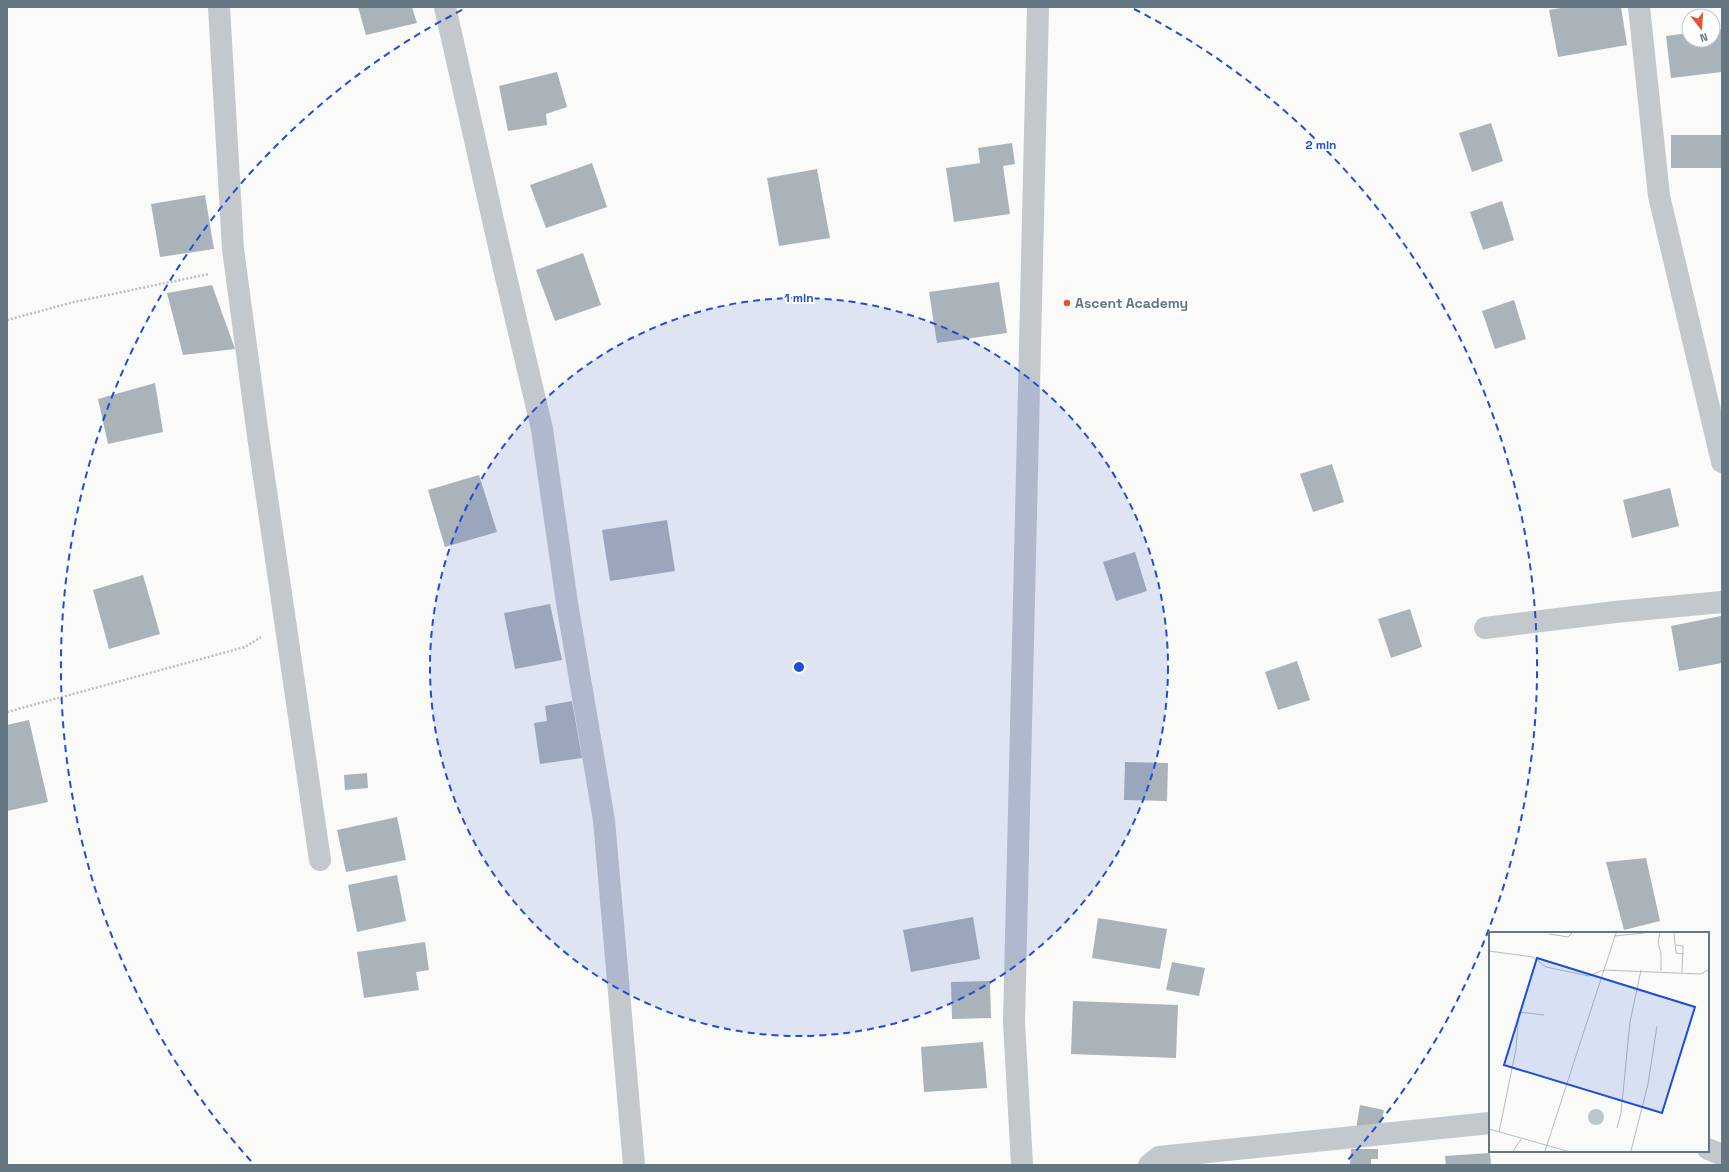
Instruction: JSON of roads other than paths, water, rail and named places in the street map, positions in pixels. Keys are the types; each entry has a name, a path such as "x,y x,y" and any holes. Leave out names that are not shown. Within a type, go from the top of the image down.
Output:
{"street":[{"path":"219,7 226,144 235,268 284,622 320,860"},
{"path":"445,7 503,266 542,429 566,603 604,820 634,1165"},
{"path":"1022,1165 1014,1022 1038,7"},
{"path":"1639,7 1659,196 1722,462"},
{"path":"1484,628 1615,612 1722,602"},
{"path":"1149,1165 1159,1157 1489,1123"},
{"path":"1709,1149 1722,1155"}],"place":[{"name":"Ascent Academy","path":"1067,303"}]}
